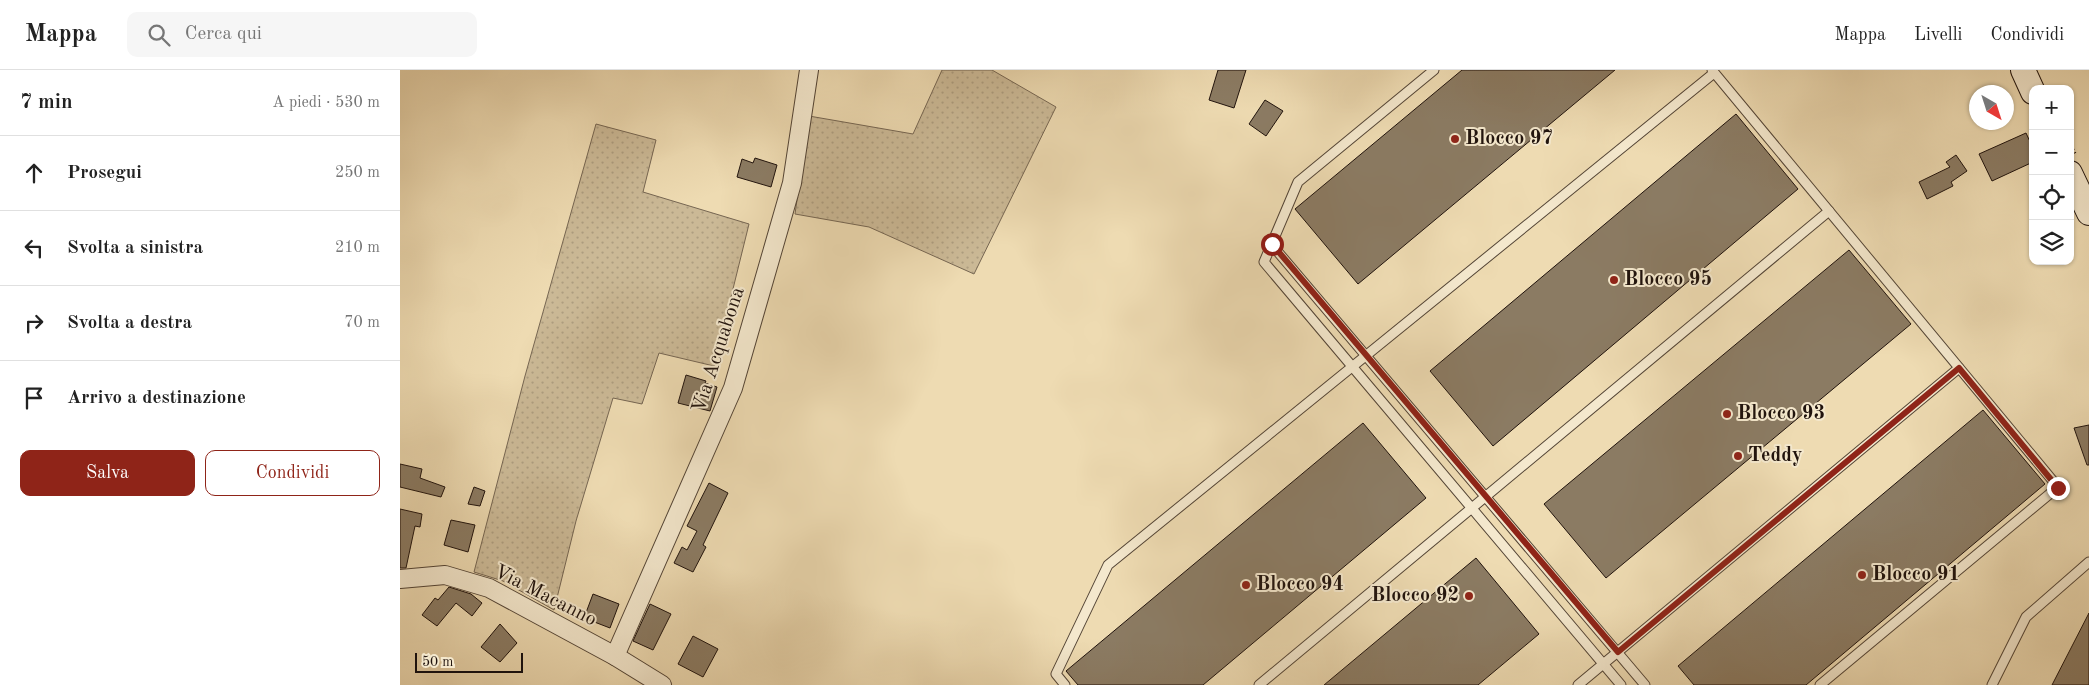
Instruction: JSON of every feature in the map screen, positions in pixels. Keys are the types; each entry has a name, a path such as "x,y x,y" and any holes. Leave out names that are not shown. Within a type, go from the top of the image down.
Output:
{"main road":[{"path":"2022,70 2030,85"},
{"path":"2071,175 2089,213"}],"street":[{"name":"Via Acquabona","path":"615,656 733,388 792,183 809,70"},
{"name":"Via Macanno","path":"400,579 445,575 489,588 615,656 662,685"}],"lane":[{"path":"1434,70 1298,182 1264,262 1621,685"},
{"path":"1064,685 1056,674 1108,565 1353,367 1713,71 2058,488 1820,685"},
{"path":"1259,685 1829,211"},
{"path":"1272,244 1645,685"},
{"path":"1578,685 1959,368"},
{"path":"1992,685 2026,616 2089,562"}],"shaded area":[{"path":"942,70 992,70 1056,107 974,274 869,227 795,214 809,116 913,134"},
{"path":"596,124 656,140 643,192 749,224 714,366 659,353 642,404 613,398 576,521 554,610 503,581 474,572 525,376"}],"building":[{"path":"1218,70 1246,70 1234,108 1209,100"},
{"name":"Blocco 97","path":"1462,70 1615,70 1358,284 1295,209"},
{"path":"1265,100 1283,111 1266,136 1249,124"},
{"name":"Blocco 95","path":"1736,114 1798,189 1493,446 1430,371"},
{"path":"2026,133 2029,139 2029,164 1992,181 1979,154"},
{"path":"1956,155 1967,171 1951,182 1953,186 1927,199 1919,182 1950,167 1946,162"},
{"path":"755,158 777,165 771,187 737,177 742,159 753,163"},
{"name":"Blocco 93","path":"1849,250 1911,324 1606,578 1544,504"},
{"path":"686,375 706,381 705,383 717,387 710,411 678,403"},
{"name":"Blocco 91","path":"1983,410 2045,484 1806,685 1694,685 1678,666"},
{"name":"Blocco 94","path":"1363,423 1426,498 1203,685 1078,685 1066,671"},
{"path":"2089,425 2089,465 2087,465 2074,428"},
{"path":"400,464 422,469 420,478 445,487 441,497 400,487"},
{"path":"709,483 728,493 703,545 706,547 693,572 674,563 682,547 687,550 697,531 687,526"},
{"path":"474,487 485,491 480,506 468,504"},
{"path":"400,509 422,514 420,527 415,526 406,568 400,568"},
{"path":"451,520 475,525 468,552 444,545"},
{"name":"Blocco 92","path":"1476,558 1539,634 1478,685 1324,685"},
{"path":"449,587 471,594 482,603 472,616 456,603 437,626 422,615 435,598 438,600"},
{"path":"593,594 619,604 610,628 584,618"},
{"path":"650,604 671,614 653,650 633,641"},
{"path":"2089,613 2089,685 2052,685"},
{"path":"500,624 517,643 500,662 481,647"},
{"path":"693,636 718,649 703,677 678,664"}],"place":[{"name":"Blocco 97","path":"1455,139"},
{"name":"Blocco 95","path":"1614,280"},
{"name":"Blocco 93","path":"1727,414"},
{"name":"Teddy","path":"1738,456"},
{"name":"Blocco 91","path":"1862,575"},
{"name":"Blocco 94","path":"1246,585"},
{"name":"Blocco 92","path":"1469,596"}],"route":[{"path":"1272,244 1618,652 1959,368 2058,488"}]}
